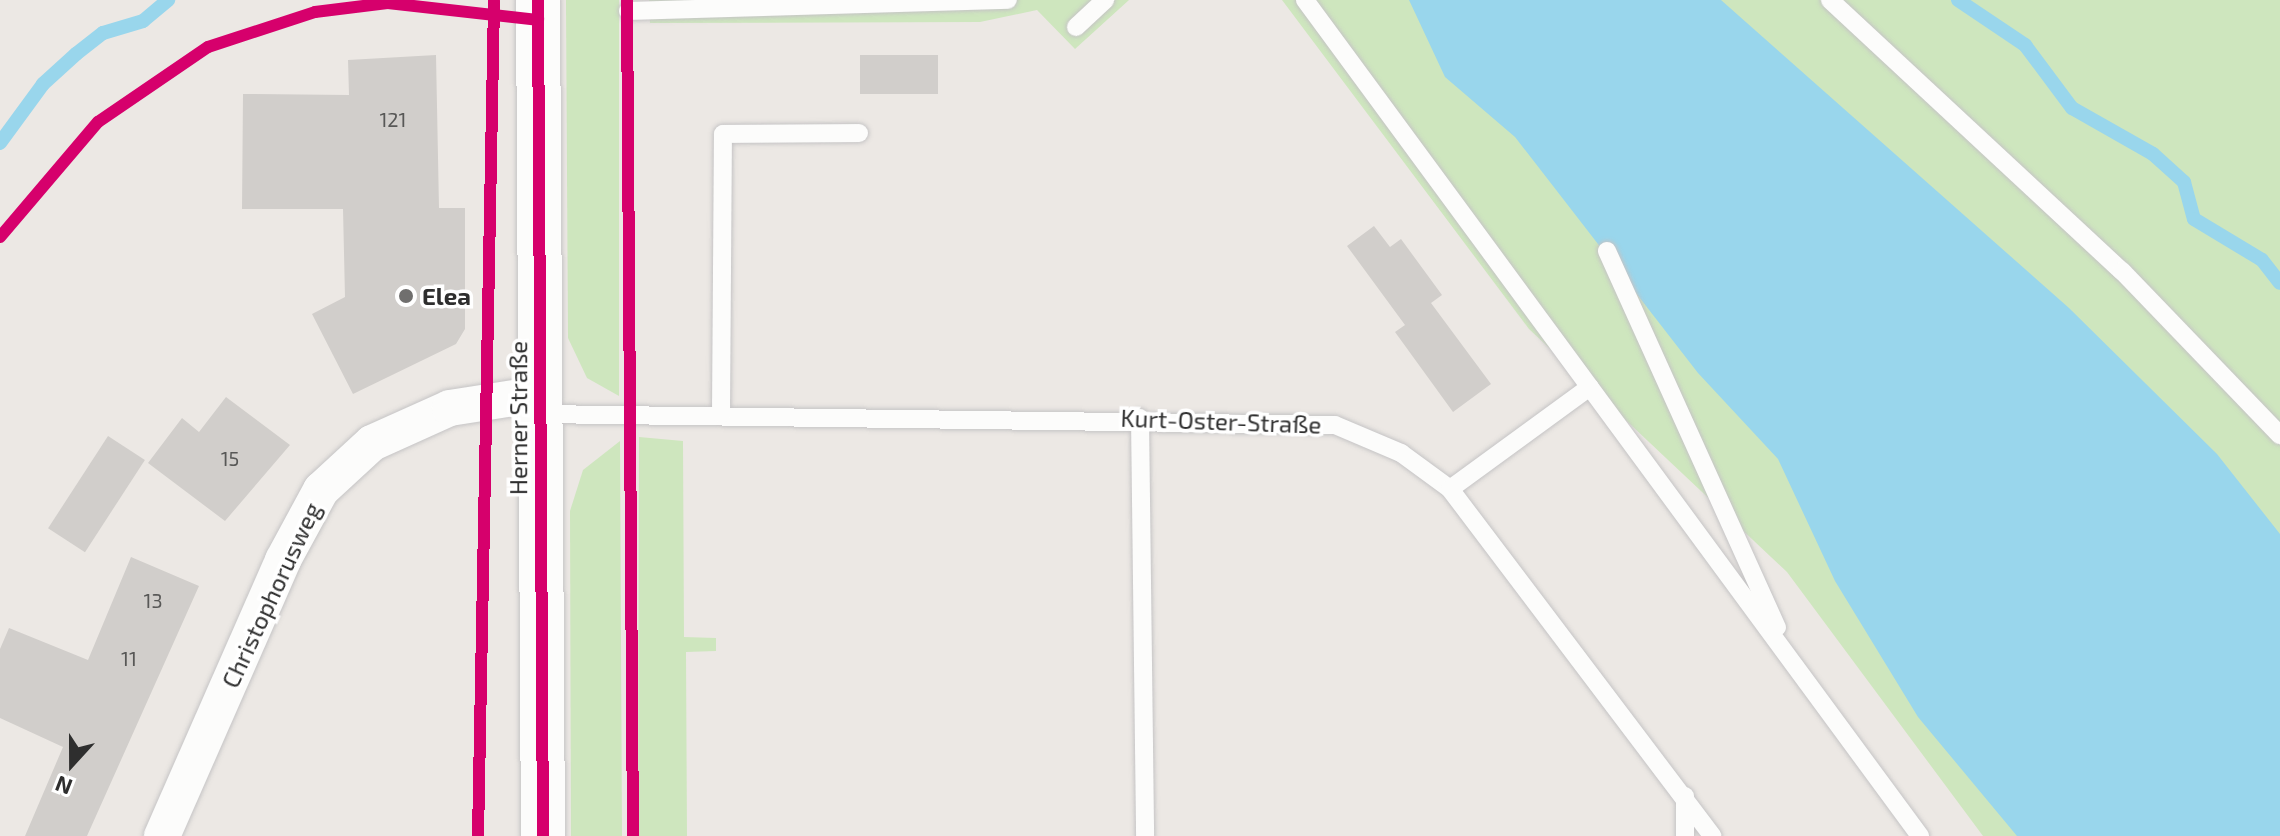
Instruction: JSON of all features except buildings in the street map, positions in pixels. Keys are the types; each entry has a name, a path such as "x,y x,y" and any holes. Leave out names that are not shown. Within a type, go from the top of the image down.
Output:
{"main road":[{"name":"Herner Straße","path":"538,0 543,836"}],"street":[{"name":"Christophorusweg","path":"162,836 283,560 321,490 372,443 450,408 540,404"}],"lane":[{"path":"628,11 1008,0"},
{"path":"1076,27 1105,0"},
{"path":"1305,0 1920,836"},
{"path":"1830,0 2122,271 2280,435"},
{"path":"721,414 723,134 859,133"},
{"path":"1607,251 1793,662"},
{"path":"1450,489 1590,387"},
{"name":"Kurt-Oster-Straße","path":"540,404 721,414 1140,418 1335,425 1401,453 1450,489 1685,796 1712,836"},
{"path":"1140,418 1145,836"},
{"path":"1685,796 1685,836"}],"green space":[{"path":"566,0 619,0 619,396 587,378 568,338"},
{"path":"649,0 1129,0 1075,49 1037,10 980,22 650,23"},
{"path":"1282,0 2280,0 2280,836 1983,836 1787,572 1529,329"},
{"path":"639,437 683,441 684,637 716,638 716,651 686,652 687,836 638,836"},
{"path":"620,441 622,836 571,836 570,511 583,470"}],"water":[{"path":"1409,0 1721,0 2069,308 2217,454 2280,534 2280,836 2017,836 1918,717 1835,581 1778,459 1698,373 1515,137 1445,77"}],"waterway":[{"path":"0,143 43,84 76,54 103,33 143,21 168,0"},
{"path":"1958,0 2025,45 2072,108 2153,154 2184,182 2194,219 2262,260 2280,283"}],"cycle path":[{"path":"478,836 494,0"},
{"path":"538,0 543,836"},
{"path":"627,0 633,836"},
{"path":"0,237 98,122 208,47 315,12 387,3 538,20"}],"place":[{"name":"Elea","path":"406,296"}]}
